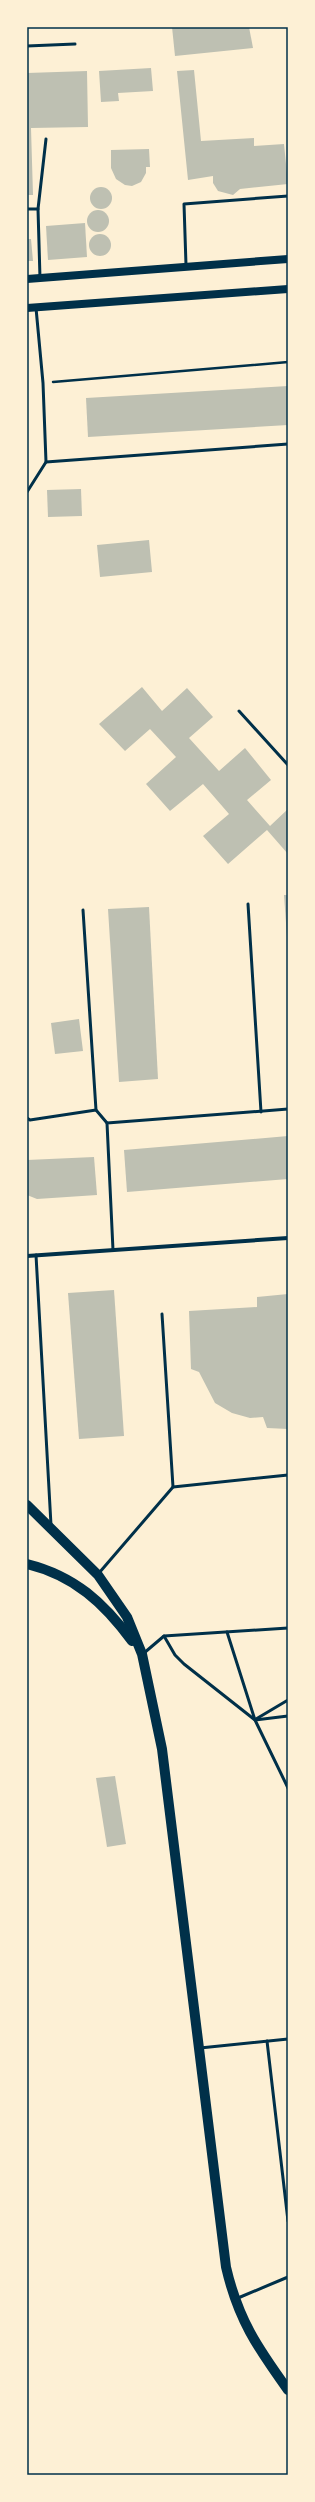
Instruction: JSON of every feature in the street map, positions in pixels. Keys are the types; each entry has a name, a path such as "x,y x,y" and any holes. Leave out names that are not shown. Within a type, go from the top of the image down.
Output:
{"main road":[{"path":"27,279 288,259"},
{"path":"27,308 288,288"},
{"path":"27,1505 98,1575 127,1617 142,1654 162,1749 221,2238 234,2299 262,2353 288,2390"},
{"path":"27,1564 60,1576 87,1592 112,1614 142,1654"}],"street":[{"path":"27,1256 288,1238"}],"lane":[{"path":"27,46 75,44"},
{"path":"40,278 38,209 46,139"},
{"path":"186,267 184,204 288,196"},
{"path":"27,210 38,209"},
{"path":"27,492 46,462 43,383 36,308"},
{"path":"46,462 288,444"},
{"path":"239,711 288,765"},
{"path":"248,904 261,1112"},
{"path":"83,910 96,1110 107,1123 113,1250"},
{"path":"107,1123 288,1109"},
{"path":"27,1118 30,1120 96,1110"},
{"path":"36,1255 52,1529"},
{"path":"162,1314 173,1487"},
{"path":"98,1575 173,1487 288,1475"},
{"path":"142,1654 164,1636 288,1628"},
{"path":"227,1632 255,1720 288,1788"},
{"path":"164,1636 175,1655 184,1664 255,1720 288,1716"},
{"path":"255,1720 288,1700"},
{"path":"198,2048 288,2039"},
{"path":"267,2041 288,2221"},
{"path":"234,2299 288,2277"}],"path":[{"path":"43,383 110,379 288,362"}],"building":[{"path":"172,27 249,27 253,48 175,56"},
{"path":"151,68 153,91 118,93 119,101 101,102 99,71"},
{"path":"194,70 201,141 254,138 254,146 284,144 288,184 240,189 233,195 218,191 213,183 213,176 188,180 177,71"},
{"path":"87,71 88,127 31,128 33,195 27,195 27,73"},
{"path":"149,149 150,167 146,167 146,173 141,182 132,186 125,185 116,179 111,168 111,150"},
{"path":"101,187 109,190 112,198 109,206 101,209 93,206 90,198 93,190"},
{"path":"98,210 106,213 109,221 106,229 98,232 90,229 87,221 90,213"},
{"path":"85,223 87,257 48,260 46,226"},
{"path":"100,234 108,237 111,245 108,253 100,256 92,253 89,245 92,237"},
{"path":"27,239 31,239 33,261 27,261"},
{"path":"288,386 288,425 88,437 86,398"},
{"path":"81,489 82,516 48,517 47,490"},
{"path":"149,540 152,572 100,577 97,545"},
{"path":"142,687 162,711 187,688 213,717 189,738 219,771 245,748 271,780 247,800 270,826 288,809 288,854 267,830 228,864 203,836 229,814 203,784 170,811 146,784 176,757 150,729 125,751 99,724"},
{"path":"284,895 288,895 288,937 287,937"},
{"path":"149,907 158,1079 119,1082 108,909"},
{"path":"79,1019 83,1051 55,1054 51,1023"},
{"path":"288,1136 288,1179 127,1192 124,1150"},
{"path":"94,1157 97,1195 37,1199 27,1195 27,1160"},
{"path":"114,1290 124,1436 79,1439 68,1293"},
{"path":"288,1294 288,1429 267,1428 263,1417 250,1418 232,1413 215,1403 199,1372 191,1369 189,1311 257,1307 257,1297"},
{"path":"115,1776 126,1844 107,1847 96,1778"}]}
